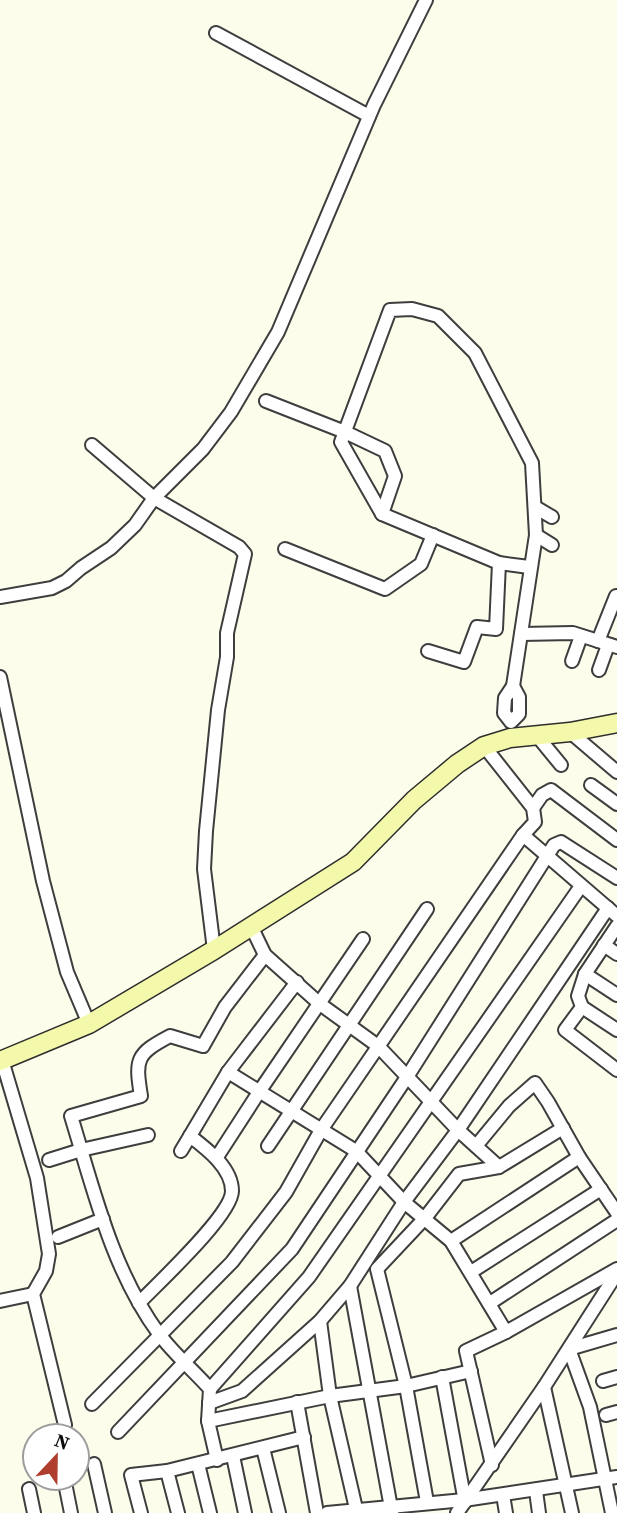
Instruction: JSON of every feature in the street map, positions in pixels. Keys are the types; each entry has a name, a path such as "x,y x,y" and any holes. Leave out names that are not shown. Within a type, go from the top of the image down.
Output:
{"street":[{"path":"0,597 52,588 66,581 122,539 154,498 203,449 231,412 278,332 369,116 426,0"},
{"path":"216,33 369,116"},
{"path":"511,730 503,713 505,698 513,686 536,535 532,463 475,353 438,316 412,309 390,310 341,442 382,514 499,563 530,567"},
{"path":"265,401 345,432 385,451 395,476 382,514"},
{"path":"92,446 154,498 239,547 245,554 227,633 227,657 218,710 206,831 204,869 214,950"},
{"path":"535,507 552,517"},
{"path":"285,549 385,589 421,564 433,535"},
{"path":"536,535 552,545"},
{"path":"428,651 464,662 477,626 496,629 499,563"},
{"path":"599,670 611,644 616,596"},
{"path":"522,634 573,633 611,644"},
{"path":"572,661 581,636"},
{"path":"0,677 43,881 67,972 89,1024"},
{"path":"64,1422 33,1294 46,1271 49,1255 37,1178 1,1061 89,1024 214,950 353,862 414,800 457,764 511,730 538,737 617,723"},
{"path":"570,732 617,772"},
{"path":"538,737 561,765"},
{"path":"92,1404 232,1262 286,1192 321,1130 523,835 535,822 533,807 484,746"},
{"path":"592,785 617,804"},
{"path":"533,807 542,795 551,790 617,841"},
{"path":"210,1396 242,1391 320,1321 350,1286 404,1202 613,912 523,835"},
{"path":"118,1432 292,1249 407,1077 554,845 561,842 617,878"},
{"path":"217,1460 208,1421 210,1396 309,1277 580,886"},
{"path":"268,1146 427,909"},
{"path":"251,926 265,955 320,1004 378,1046 458,1130 499,1167"},
{"path":"617,926 585,974 578,996 582,1007 617,1030"},
{"path":"217,1157 363,939"},
{"path":"604,945 617,954"},
{"path":"210,1396 184,1361 160,1336 139,1303 112,1250 71,1116 141,1096 137,1072 140,1056 170,1036 203,1045 225,1007 265,955"},
{"path":"585,974 617,995"},
{"path":"181,1151 228,1072 297,982"},
{"path":"582,1007 565,1030 617,1070"},
{"path":"228,1072 356,1151 404,1202 451,1241 506,1332"},
{"path":"476,1146 509,1106 535,1083 579,1157 617,1213"},
{"path":"427,1502 406,1386 377,1269 425,1219 459,1174 499,1167 563,1128"},
{"path":"50,1160 148,1135"},
{"path":"139,1303 225,1210 232,1190 217,1157 190,1136"},
{"path":"451,1241 579,1157"},
{"path":"471,1272 601,1189"},
{"path":"58,1237 103,1219"},
{"path":"490,1303 617,1220"},
{"path":"465,1507 601,1302 617,1271"},
{"path":"492,1465 466,1352 617,1271"},
{"path":"350,1286 391,1509"},
{"path":"0,1301 33,1294"},
{"path":"601,1302 617,1298"},
{"path":"320,1321 330,1396 356,1511"},
{"path":"569,1349 617,1335"},
{"path":"569,1349 611,1478 612,1513"},
{"path":"208,1421 330,1396 406,1386 471,1371"},
{"path":"442,1377 465,1507"},
{"path":"603,1381 617,1377"},
{"path":"544,1387 572,1513"},
{"path":"297,1402 317,1513"},
{"path":"141,1513 131,1475 167,1471 304,1437"},
{"path":"263,1448 279,1513"},
{"path":"233,1456 245,1513"},
{"path":"94,1464 105,1513"},
{"path":"198,1464 210,1513"},
{"path":"167,1471 178,1513"},
{"path":"457,1513 465,1507 502,1495 611,1478"},
{"path":"536,1491 539,1513"},
{"path":"30,1492 34,1513"},
{"path":"67,1492 71,1513"},
{"path":"502,1495 506,1513"},
{"path":"327,1513 391,1509 427,1502 465,1507"}]}
